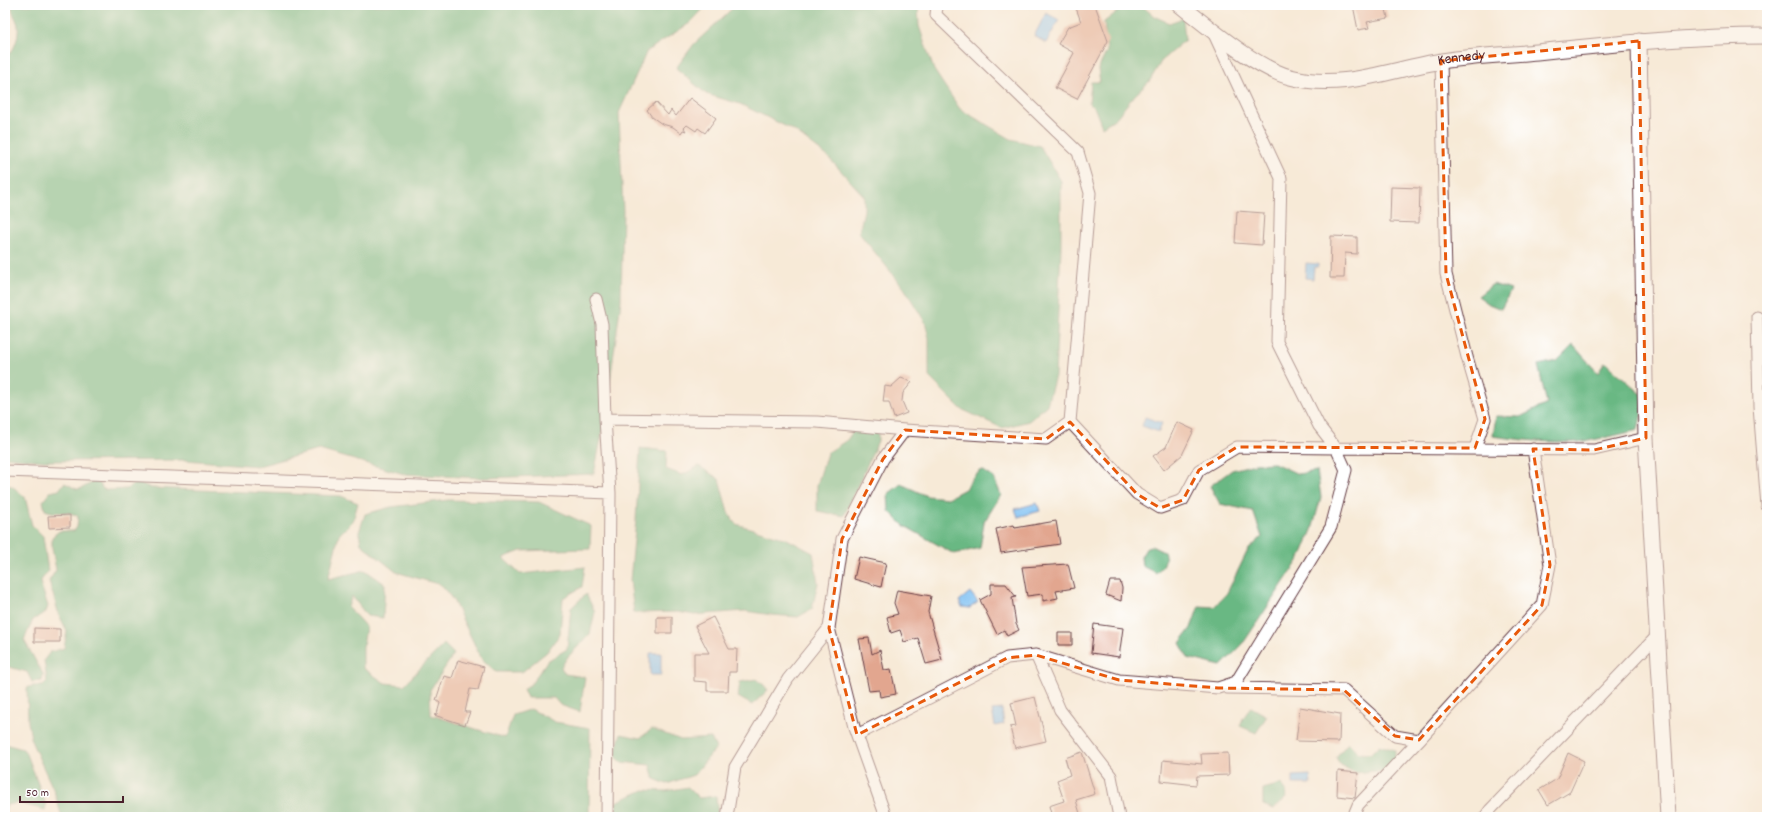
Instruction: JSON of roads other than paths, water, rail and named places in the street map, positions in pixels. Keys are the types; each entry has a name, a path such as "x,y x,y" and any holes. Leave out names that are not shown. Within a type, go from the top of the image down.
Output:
{"street":[{"path":"937,5 936,15 1078,152 1090,193 1070,422 1137,494 1160,508 1183,500 1199,470 1237,448 1475,448 1594,450 1646,438"},
{"name":"Kennedy","path":"1180,5 1212,30 1272,70 1291,77 1331,82 1361,79 1442,61 1639,41 1722,36 1767,36"},
{"path":"1212,30 1281,178 1277,342 1319,426 1336,448 1346,470 1331,527 1236,682 1218,688"},
{"path":"1639,41 1646,438 1668,817"},
{"path":"1442,61 1446,274 1467,358 1485,419 1475,448"},
{"path":"596,299 602,324 605,418 610,493 607,817"},
{"path":"1757,317 1759,407 1767,506"},
{"path":"605,418 817,422 905,430 1046,439 1070,422"},
{"path":"886,817 857,735 829,628 842,539 882,459 905,430"},
{"path":"1353,817 1358,805 1542,605 1550,565 1532,449"},
{"path":"5,471 610,493"},
{"path":"727,817 735,768 788,679 829,628"},
{"path":"1485,817 1657,636"},
{"path":"857,735 1007,658 1036,655 1119,680 1218,688 1344,690 1395,736 1419,740"},
{"path":"1036,655 1060,710 1110,776 1119,817"}],"water":[{"path":"1046,13 1059,20 1046,43 1034,36"},
{"path":"1306,263 1318,264 1318,267 1314,267 1313,279 1305,278"},
{"path":"1145,417 1162,423 1159,432 1142,426"},
{"path":"1037,503 1040,511 1018,517 1015,509"},
{"path":"970,592 978,602 970,608 962,607 959,601"},
{"path":"650,653 661,653 661,675 650,675"},
{"path":"1002,709 1004,724 995,726 992,710"},
{"path":"1310,775 1311,784 1293,784 1293,776"}]}
